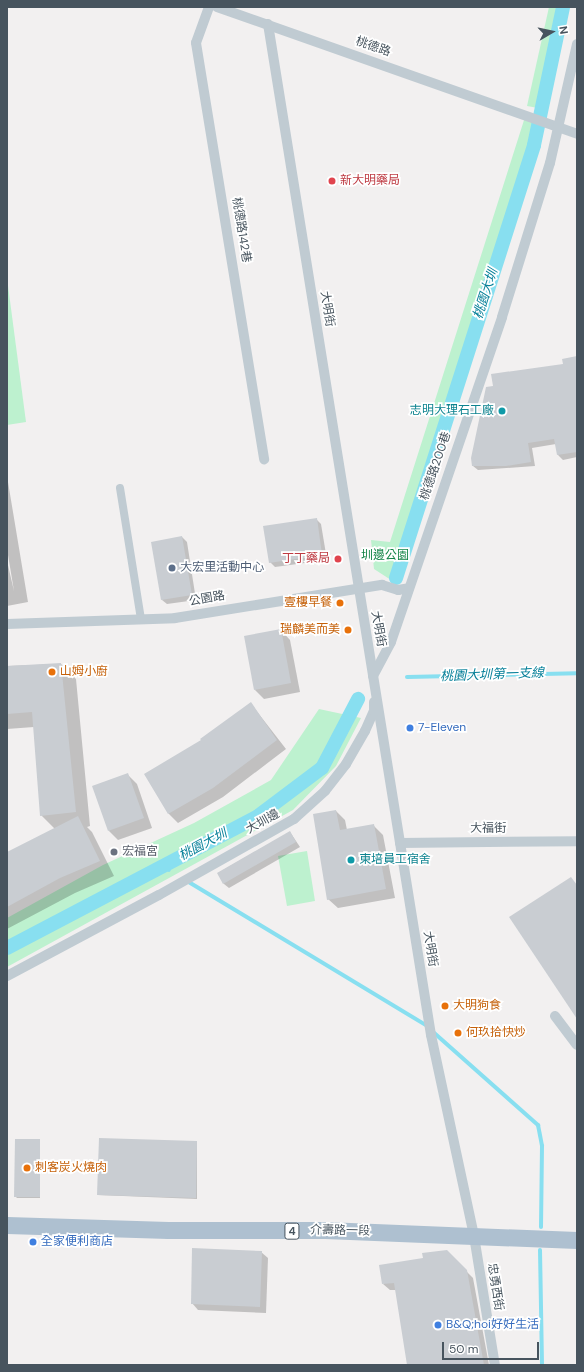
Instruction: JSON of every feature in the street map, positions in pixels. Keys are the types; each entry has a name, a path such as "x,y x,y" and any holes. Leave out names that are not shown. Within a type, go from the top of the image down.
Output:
{"main road":[{"name":"介壽路一段","path":"7,1225 168,1230 325,1230 577,1240"}],"street":[{"name":"桃德路142巷","path":"208,7 196,43 264,459"},
{"name":"桃德路","path":"217,7 554,125"},
{"name":"大明街","path":"268,24 357,588 373,673 431,1035 474,1236"},
{"name":"桃德路200巷","path":"373,673 391,642 502,317 550,163 554,125 577,44"},
{"path":"554,125 577,134"},
{"path":"120,488 141,619"},
{"name":"公園路","path":"7,624 175,618 357,588 382,585 398,590 409,588"},
{"name":"大圳邊","path":"7,976 160,895 294,819 325,791 346,764 365,731 374,711 373,673"},
{"name":"大福街","path":"400,843 577,841"},
{"path":"555,1016 577,1045"},
{"name":"忠勇西街","path":"474,1236 495,1365"}],"green space":[{"path":"549,7 560,7 538,108 527,106"},
{"name":"圳邊公園","path":"525,117 535,122 391,580 374,569 371,540 390,542"},
{"path":"7,278 26,422 7,425"},
{"path":"319,709 361,718 336,766 293,810 7,967 7,918 103,865 194,823 271,780"},
{"path":"307,851 315,901 287,906 278,856"}],"building":[{"path":"577,356 577,452 557,455 554,439 528,443 531,462 506,466 472,466 471,458 486,387 493,386 491,374 563,364 562,359"},
{"path":"317,518 322,555 269,563 263,526"},
{"name":"大宏里活動中心","path":"182,536 192,595 161,600 151,542"},
{"path":"281,629 291,683 254,690 244,636"},
{"path":"61,663 76,812 40,816 32,712 7,714 7,666"},
{"path":"251,702 277,740 213,788 168,814 144,774 201,740 200,739"},
{"path":"128,773 144,818 108,831 92,786"},
{"name":"東培員工宿舍","path":"336,810 340,830 374,824 386,889 327,900 313,814"},
{"path":"78,816 100,861 60,878 7,907 7,852"},
{"path":"290,831 296,842 223,884 217,873"},
{"path":"571,877 577,885 577,1019 509,917"},
{"path":"99,1138 197,1141 196,1198 97,1195"},
{"name":"刺客炭火燒肉","path":"15,1139 40,1139 40,1197 14,1197"},
{"path":"192,1248 262,1251 260,1307 191,1304"},
{"name":"B&Q;hoi好好生活","path":"447,1250 467,1270 484,1365 407,1365 394,1283 382,1284 379,1265 423,1258 422,1253"}],"waterway":[{"name":"桃園大圳","path":"396,578 534,145 563,7"},
{"name":"桃園大圳第一支線","path":"407,677 577,673"},
{"name":"桃園大圳","path":"7,948 258,816 322,768 358,699"},
{"name":"桃園大圳","path":"163,866 169,870"},
{"path":"187,881 427,1026"},
{"path":"432,1031 538,1125 542,1146 541,1227"},
{"path":"540,1250 542,1365"}],"place":[{"name":"新大明藥局","path":"332,181"},
{"name":"志明大理石工廠","path":"502,411"},
{"name":"丁丁藥局","path":"338,559"},
{"name":"大宏里活動中心","path":"172,568"},
{"name":"壹樓早餐","path":"340,603"},
{"name":"瑞麟美而美","path":"348,630"},
{"name":"山姆小廚","path":"52,672"},
{"name":"7-Eleven","path":"410,728"},
{"name":"宏福宮","path":"114,852"},
{"name":"東培員工宿舍","path":"351,860"},
{"name":"大明狗食","path":"445,1006"},
{"name":"何玖拾快炒","path":"458,1033"},
{"name":"刺客炭火燒肉","path":"27,1168"},
{"name":"全家便利商店","path":"33,1242"},
{"name":"B&Q;hoi好好生活","path":"438,1325"}]}
